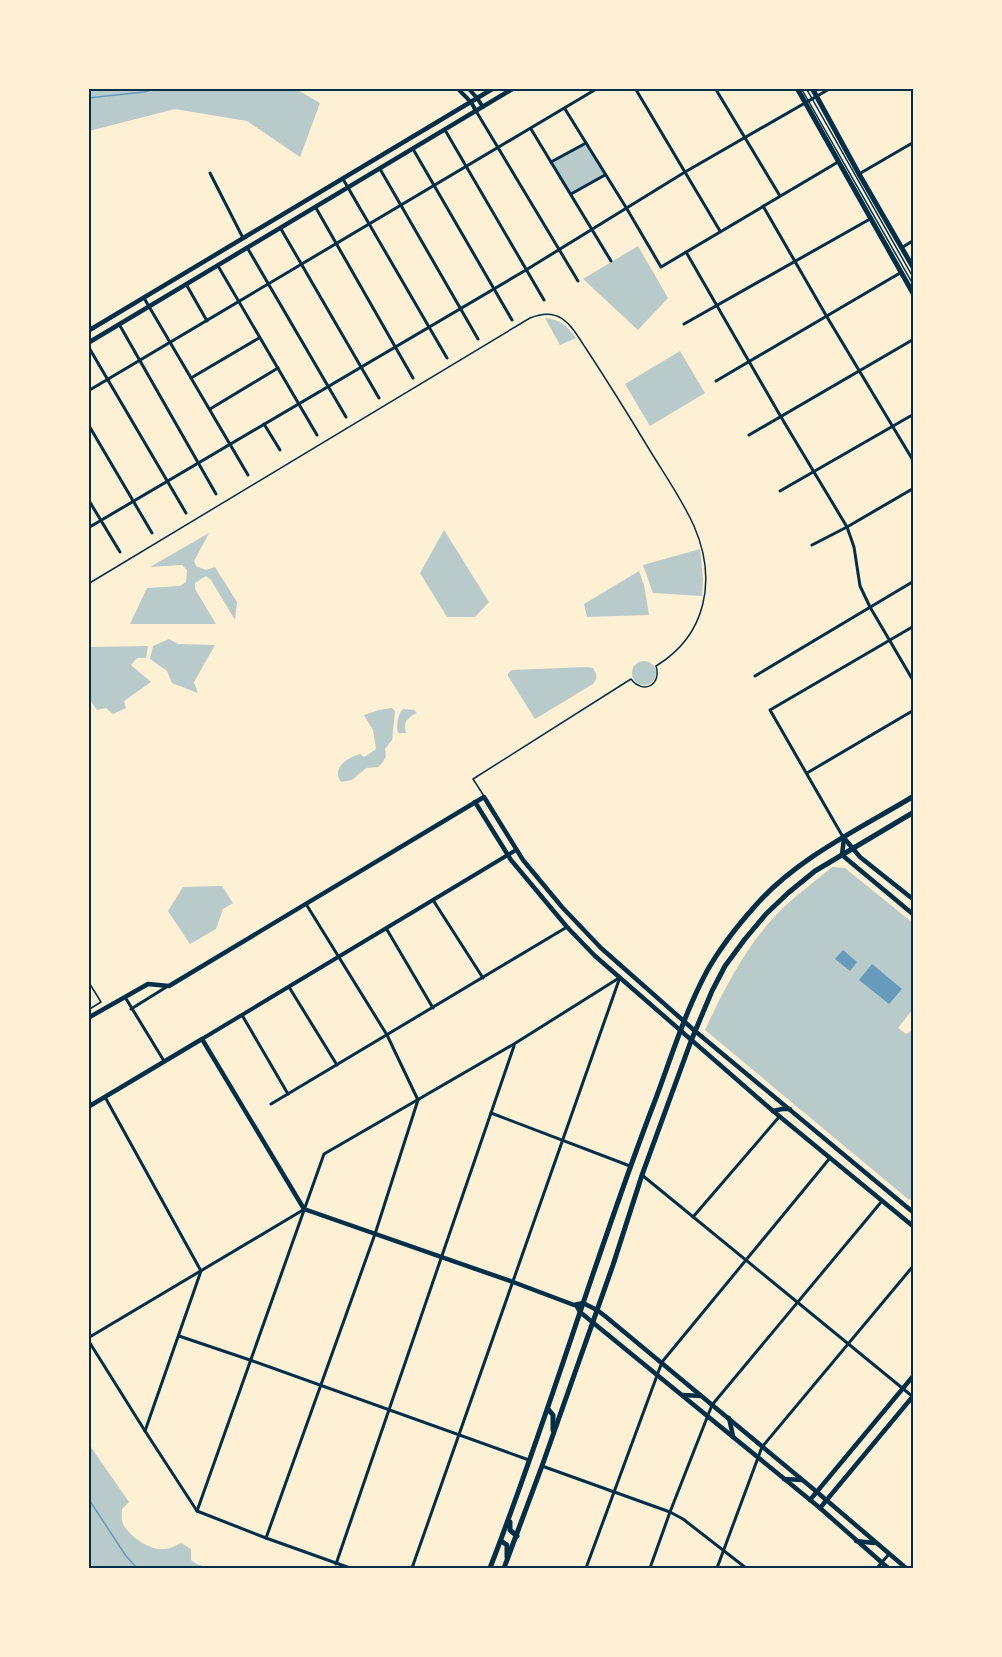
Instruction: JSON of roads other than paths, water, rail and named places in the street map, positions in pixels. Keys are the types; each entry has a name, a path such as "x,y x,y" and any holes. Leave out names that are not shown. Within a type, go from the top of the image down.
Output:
{"main road":[{"path":"88,331 494,88"},
{"path":"88,345 119,324 514,88"},
{"path":"799,88 811,100 859,174 914,269"},
{"path":"812,88 811,100 838,162 900,273 913,291"},
{"path":"490,1569 548,1409 630,1166 680,1031 708,968 756,904 781,881 807,860 914,796"},
{"path":"88,1018 148,984 169,986 484,797 516,850 544,886 601,948 749,1077 914,1213"},
{"path":"475,802 508,855 546,903 619,978 779,1117 914,1227"},
{"path":"505,1566 597,1310 642,1175 691,1041 716,982 745,939 788,893 814,871 914,812"},
{"path":"844,838 860,858 912,899"},
{"path":"842,855 844,838"},
{"path":"842,855 914,915"},
{"path":"544,886 546,903"},
{"path":"895,899 912,899"},
{"path":"88,1107 202,1039 304,1209 576,1305 583,1303 597,1310 827,1500 906,1569"},
{"path":"749,1077 753,1093"},
{"path":"657,1096 669,1101"},
{"path":"773,1111 790,1109"},
{"path":"645,1126 659,1131"},
{"path":"576,1305 580,1312 820,1508 888,1569"},
{"path":"603,1330 610,1320"},
{"path":"810,1500 914,1375"},
{"path":"683,1395 702,1396"},
{"path":"820,1508 913,1396"},
{"path":"548,1409 553,1414 552,1437"},
{"path":"729,1418 733,1436"},
{"path":"784,1479 802,1480"},
{"path":"514,1506 510,1530 517,1536"},
{"path":"501,1540 508,1549 505,1566"},
{"path":"856,1540 875,1543"}],"street":[{"path":"457,88 471,102 578,281"},
{"path":"468,88 483,107"},
{"path":"88,392 598,88"},
{"path":"635,88 720,231"},
{"path":"715,88 780,196"},
{"path":"88,528 526,270 685,172 831,88"},
{"path":"565,108 661,267 838,162"},
{"path":"531,129 611,261"},
{"path":"445,130 544,300"},
{"path":"859,174 914,142"},
{"path":"551,162 586,143"},
{"path":"413,149 512,320"},
{"path":"380,169 478,339"},
{"path":"210,173 243,238"},
{"path":"571,194 605,175"},
{"path":"343,179 447,358"},
{"path":"764,206 914,462"},
{"path":"316,208 412,378"},
{"path":"684,324 870,219"},
{"path":"280,229 379,398"},
{"path":"901,248 914,240"},
{"path":"248,249 346,417"},
{"path":"686,252 847,527 854,547 860,586 914,682"},
{"path":"218,266 317,435"},
{"path":"716,381 900,273"},
{"path":"186,284 207,321"},
{"path":"144,298 249,475"},
{"path":"119,324 216,495"},
{"path":"191,378 260,338"},
{"path":"748,435 914,339"},
{"path":"88,345 186,513"},
{"path":"209,409 278,368"},
{"path":"780,491 914,414"},
{"path":"88,424 152,533"},
{"path":"264,424 280,450"},
{"path":"812,545 914,488"},
{"path":"88,499 120,552"},
{"path":"755,676 914,581"},
{"path":"844,838 770,710 914,626"},
{"path":"807,773 914,710"},
{"path":"202,1039 516,850"},
{"path":"433,900 483,978"},
{"path":"266,1538 375,1234 418,1100 387,1035 306,904"},
{"path":"272,1104 567,927"},
{"path":"386,928 433,1008"},
{"path":"197,1511 324,1154 514,1044 619,978"},
{"path":"412,1569 619,978"},
{"path":"131,1009 169,986"},
{"path":"289,987 337,1065"},
{"path":"124,997 164,1061"},
{"path":"242,1015 288,1094"},
{"path":"336,1564 514,1044"},
{"path":"105,1097 201,1271 145,1431"},
{"path":"491,1113 630,1166"},
{"path":"693,1217 779,1117"},
{"path":"586,1569 662,1362 830,1158"},
{"path":"642,1175 913,1396"},
{"path":"650,1569 712,1405 882,1201"},
{"path":"304,1209 88,1339 197,1511 350,1569"},
{"path":"717,1569 762,1447 914,1265"},
{"path":"179,1336 530,1460"},
{"path":"542,1466 670,1512 683,1519 746,1569"},
{"path":"877,1569 889,1554"}],"lane":[{"path":"806,88 913,291"},
{"path":"811,100 914,279"},
{"path":"88,584 530,318 550,314 565,320 585,347 670,482 692,522 700,544 705,591 695,629 675,653 656,666 658,674 655,682 648,687 636,685 631,679 473,779 484,797"},
{"path":"88,981 101,1002 88,1010"}],"water":[{"path":"843,950 857,962 850,971 835,959"},
{"path":"872,964 902,989 889,1004 859,980"}],"waterway":[{"path":"88,98 144,92 159,88"},
{"path":"88,1498 126,1556 137,1568"}]}
